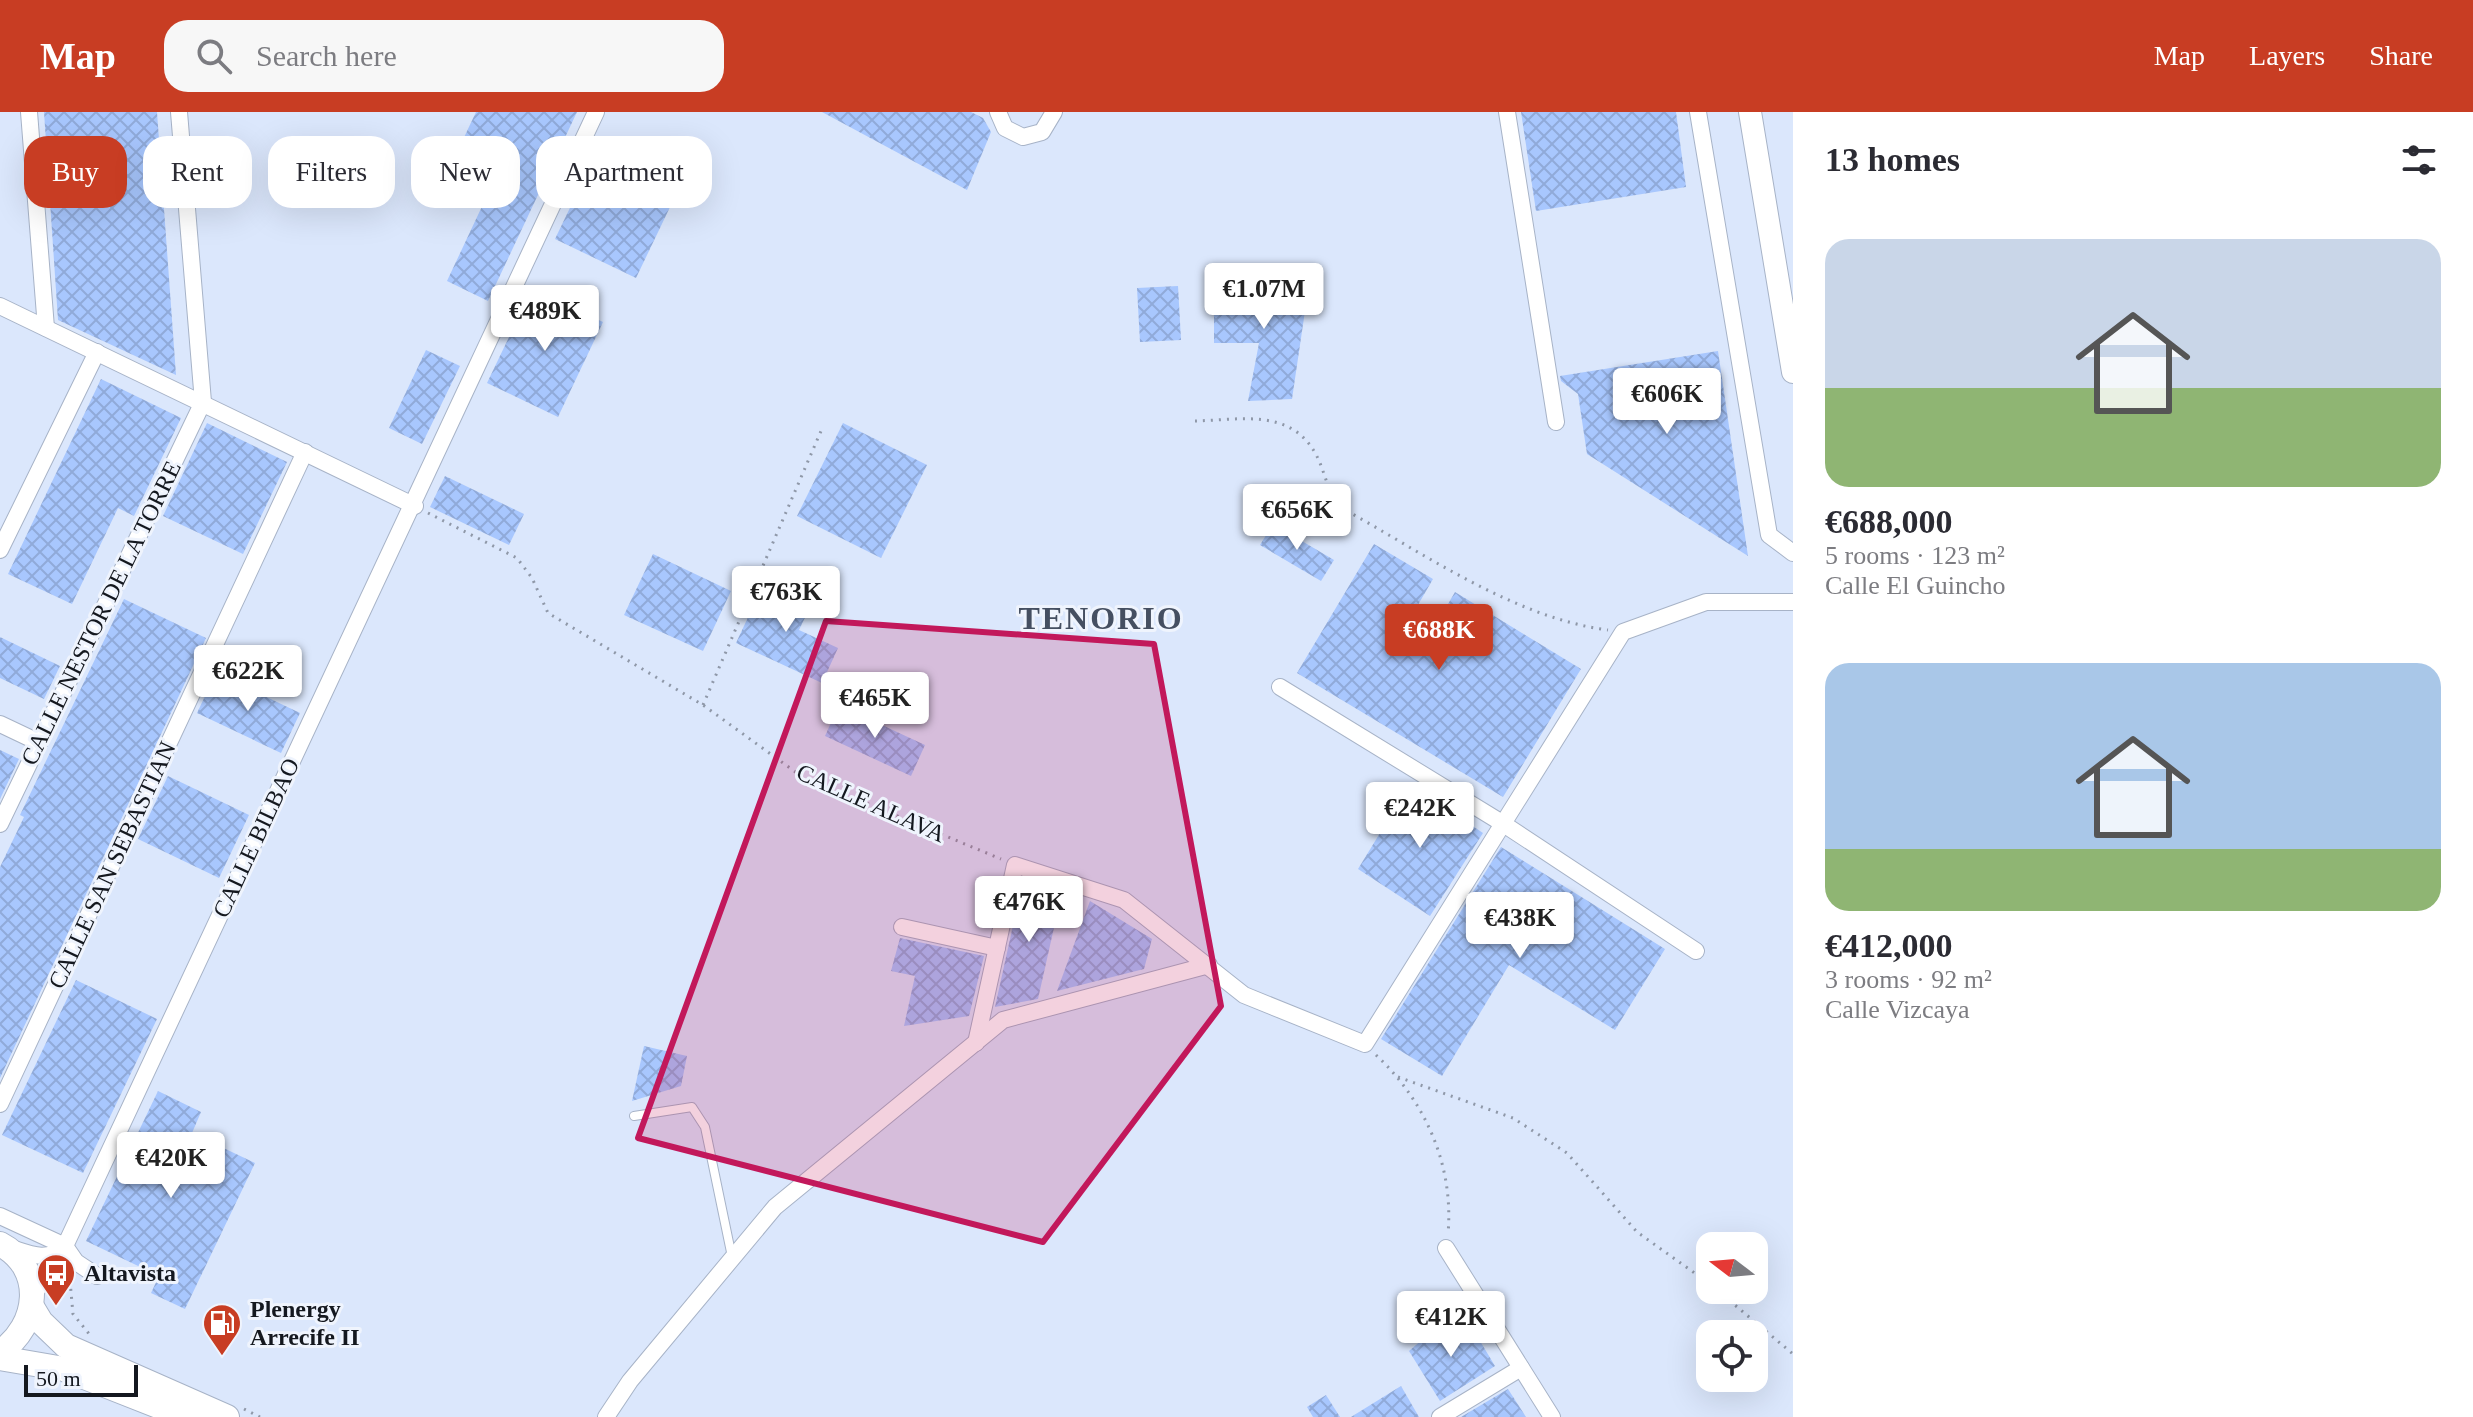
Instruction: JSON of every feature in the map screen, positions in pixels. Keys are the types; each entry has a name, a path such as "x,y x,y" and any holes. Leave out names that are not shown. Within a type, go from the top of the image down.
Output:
{"main road":[{"path":"1750,112 1793,372"},
{"path":"3,1245 26,1269 33,1302 47,1329 66,1346 231,1411"},
{"path":"0,1355 20,1335 33,1302"},
{"path":"0,1355 64,1369 186,1417"}],"street":[{"path":"29,112 46,328"},
{"path":"179,112 203,402"},
{"name":"CALLE BILBAO","path":"33,1302 41,1282 55,1268 415,506 596,112"},
{"path":"998,112 1005,128 1023,137 1042,132 1059,113"},
{"path":"1507,112 1556,422"},
{"path":"1698,112 1769,535 1793,553"},
{"path":"0,306 415,506"},
{"path":"0,550 97,352"},
{"name":"CALLE NESTOR DE LA TORRE","path":"0,824 203,402"},
{"name":"CALLE SAN SEBASTIAN","path":"0,1104 305,452"},
{"path":"1765,513 1774,527 1787,536 1793,533"},
{"path":"976,1043 1015,865 1124,900 1244,995 1365,1044 1623,632 1706,602 1793,602"},
{"path":"1280,687 1502,823 1696,951"},
{"path":"0,724 38,742"},
{"path":"902,927 997,948"},
{"path":"606,1417 630,1381 775,1207 1003,1020 1209,965"},
{"path":"0,1216 65,1246 76,1262 97,1276"},
{"path":"3,1245 41,1257 54,1256 65,1246"},
{"path":"1446,1248 1552,1417"},
{"path":"55,1268 76,1262"},
{"path":"1440,1417 1521,1368"}],"lane":[{"path":"634,1116 692,1107 705,1127 733,1257"}],"path":[{"path":"1195,421 1279,420 1298,432 1314,451 1331,496 1340,507 1517,604 1570,625 1623,632"},
{"path":"703,705 821,431"},
{"name":"CALLE ALAVA","path":"415,506 517,558 532,578 548,613 703,705 801,776 1015,865"},
{"path":"1365,1044 1398,1077 1420,1108 1446,1172 1450,1209 1446,1248"},
{"path":"1398,1077 1513,1118 1567,1153 1637,1232 1696,1274"},
{"path":"76,1262 71,1278 73,1314 88,1334 97,1339"},
{"path":"1734,1304 1793,1354"},
{"path":"231,1411 260,1417"}],"highlighted area":[{"path":"826,621 1154,644 1221,1006 1043,1242 638,1138"}],"building":[{"path":"44,112 157,112 159,136 143,136 143,208 164,208 176,375 58,320 50,208 127,208 127,136 46,136"},
{"path":"476,112 577,112 566,136 536,136 536,199 488,301 447,281 481,208 520,208 520,136 465,136"},
{"path":"822,112 971,112 983,118 991,132 967,190"},
{"path":"1521,112 1676,112 1686,187 1536,211"},
{"path":"570,208 670,208 636,278 555,239"},
{"path":"1214,284 1309,284 1292,399 1248,401 1259,343 1214,343"},
{"path":"1178,286 1181,340 1140,342 1137,288"},
{"path":"532,289 603,322 558,417 487,383"},
{"path":"426,350 460,366 422,444 389,428"},
{"path":"1718,351 1748,556 1587,454 1578,394 1561,381 1560,376"},
{"path":"101,379 181,418 134,516 118,508 72,604 8,574"},
{"path":"207,423 287,462 243,554 163,516"},
{"path":"843,423 927,465 881,558 797,516"},
{"path":"445,476 524,514 509,545 430,507"},
{"path":"1273,524 1334,560 1321,581 1260,545"},
{"path":"1374,544 1433,579 1415,610 1437,623 1455,592 1581,669 1503,797 1297,673"},
{"path":"653,554 731,591 703,651 624,615"},
{"path":"765,581 812,603 799,630 838,648 822,683 736,643"},
{"path":"124,599 206,638 0,1078 0,867 24,817 20,815"},
{"path":"0,637 60,666 44,699 0,678"},
{"path":"216,673 300,713 281,753 197,713"},
{"path":"839,705 925,745 911,776 825,736"},
{"path":"0,750 19,759 0,799"},
{"path":"168,776 249,815 219,878 138,839"},
{"path":"1410,784 1483,833 1430,916 1358,869"},
{"path":"1501,847 1665,949 1615,1030 1509,965 1442,1076 1381,1039"},
{"path":"1023,880 1062,892 1038,999 995,1007"},
{"path":"1090,901 1152,939 1144,969 1057,991"},
{"path":"900,938 984,956 969,1016 904,1026 915,976 891,971"},
{"path":"76,980 157,1019 83,1173 2,1135"},
{"path":"644,1046 687,1056 681,1086 632,1101"},
{"path":"158,1091 201,1112 192,1133 255,1163 185,1309 151,1293 159,1276 86,1241"},
{"path":"1445,1320 1457,1335 1471,1326 1495,1366 1440,1401 1409,1351"},
{"path":"1401,1386 1419,1417 1351,1417"},
{"path":"1508,1389 1526,1417 1461,1417"},
{"path":"1326,1395 1340,1417 1313,1417 1307,1407"}],"place":[{"name":"Altavista","path":"56,1307"},
{"name":"Plenergy Arrecife II","path":"222,1357"}],"district":[{"name":"TENORIO","path":"1101,618"}]}
